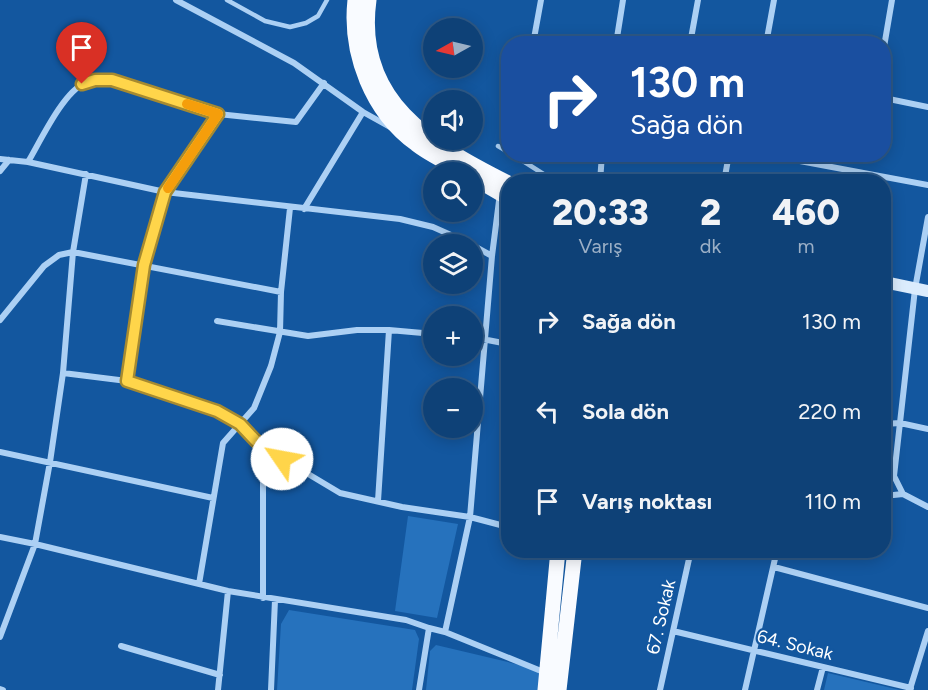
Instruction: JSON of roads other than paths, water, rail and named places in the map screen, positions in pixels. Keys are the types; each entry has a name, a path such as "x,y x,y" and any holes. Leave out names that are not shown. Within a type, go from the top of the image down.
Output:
{"main road":[{"path":"355,0 356,45 367,81 376,99 388,117 406,136 446,162"},
{"path":"369,0 371,54 382,84 399,111 430,139 501,188"},
{"path":"483,182 501,189"},
{"path":"545,690 557,558"},
{"path":"559,690 573,558"}],"street":[{"path":"176,0 294,63 363,112 406,136"},
{"path":"534,36 541,0"},
{"path":"617,36 623,0"},
{"path":"691,36 698,0"},
{"path":"767,36 774,0"},
{"path":"886,36 892,0"},
{"path":"28,162 57,109 82,84 95,80 112,80 218,114 296,122 324,83"},
{"path":"891,99 928,107"},
{"path":"304,209 363,112"},
{"path":"127,381 144,265 165,192 218,114"},
{"path":"0,159 28,162 165,192 400,219 433,227 448,234"},
{"path":"0,171 9,160"},
{"path":"805,162 869,174"},
{"path":"0,637 35,544 63,373 73,252 86,174"},
{"path":"891,178 928,185"},
{"path":"199,584 223,443 254,408 271,366 280,332 281,292 290,208"},
{"path":"445,632 470,517 492,256 501,214"},
{"path":"903,494 894,476 915,289 928,217"},
{"path":"483,251 492,256"},
{"path":"0,320 44,266 59,255 73,252 281,292"},
{"path":"891,284 928,291"},
{"path":"217,321 308,336 357,330 423,333"},
{"path":"378,501 389,330"},
{"path":"483,338 501,342"},
{"path":"63,373 127,381 217,411 240,424 263,447 340,493 470,517 501,525"},
{"path":"891,424 900,423 928,429"},
{"path":"262,598 263,447"},
{"path":"0,452 213,498"},
{"path":"891,495 903,494 928,507"},
{"path":"0,537 262,598 406,620 445,632 546,673"},
{"name":"67. Sokak","path":"660,690 689,558"},
{"path":"745,690 776,558"},
{"path":"774,567 928,608"},
{"path":"218,690 228,591"},
{"path":"271,690 275,600"},
{"path":"419,690 429,628"},
{"name":"64. Sokak","path":"673,631 910,689"},
{"path":"910,689 928,631"},
{"path":"121,646 220,675"},
{"path":"817,690 822,667"}],"lane":[{"path":"227,0 266,21 290,27 318,16 327,0"},
{"path":"525,162 544,174"}]}
